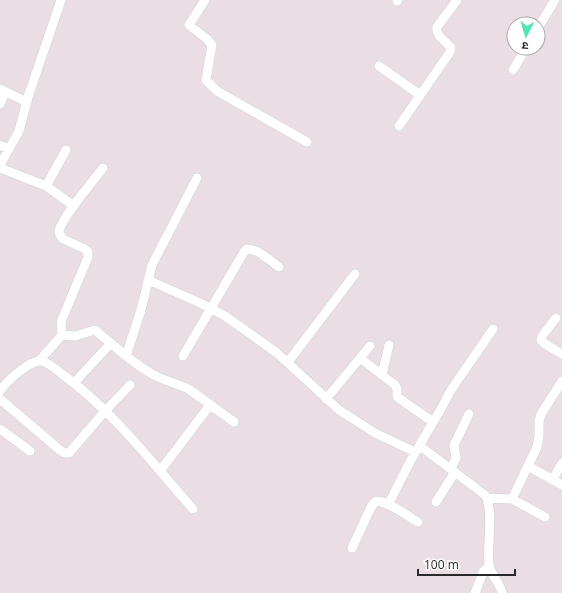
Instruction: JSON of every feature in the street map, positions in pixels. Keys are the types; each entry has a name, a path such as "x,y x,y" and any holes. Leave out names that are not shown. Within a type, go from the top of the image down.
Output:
{"street":[{"path":"61,0 27,102 19,131 0,167 46,186 74,206"},
{"path":"205,0 190,25 212,45 206,80 217,90 307,142"},
{"path":"399,126 450,52 451,48 449,45 437,34 436,31 437,27 456,0"},
{"path":"545,16 555,0"},
{"path":"513,70 521,56"},
{"path":"379,66 420,95"},
{"path":"0,104 2,90 27,102"},
{"path":"0,145 10,148"},
{"path":"46,186 66,150"},
{"path":"0,391 15,375 39,361 62,335 61,322 88,257 88,252 85,249 63,239 59,232 74,206 103,168"},
{"path":"126,356 141,310 152,265 197,178"},
{"path":"183,356 247,249 256,251 279,268"},
{"path":"288,362 355,274"},
{"path":"148,280 211,308 263,343 288,362 326,399 355,422 384,438 418,449 453,471 485,495 487,498 490,532 489,566 502,593"},
{"path":"556,318 542,336 541,340 544,344 562,354"},
{"path":"388,505 451,390 493,329"},
{"path":"62,335 75,336 95,330 126,356 158,377 182,386 234,422"},
{"path":"74,383 111,343"},
{"path":"326,399 370,346"},
{"path":"382,375 389,346"},
{"path":"360,358 396,386 397,396 400,399 433,422"},
{"path":"39,361 49,364 74,383 105,411 130,436 193,509"},
{"path":"512,499 537,447 541,414 562,380"},
{"path":"0,399 65,453 69,453 105,411 130,386"},
{"path":"160,471 210,405"},
{"path":"436,502 453,471 456,458 453,449 454,445 469,414"},
{"path":"0,429 30,451"},
{"path":"553,479 562,463"},
{"path":"528,466 562,484"},
{"path":"487,498 512,499 545,517"},
{"path":"352,548 374,503 379,501 418,522"},
{"path":"475,593 483,572 489,566"}]}
